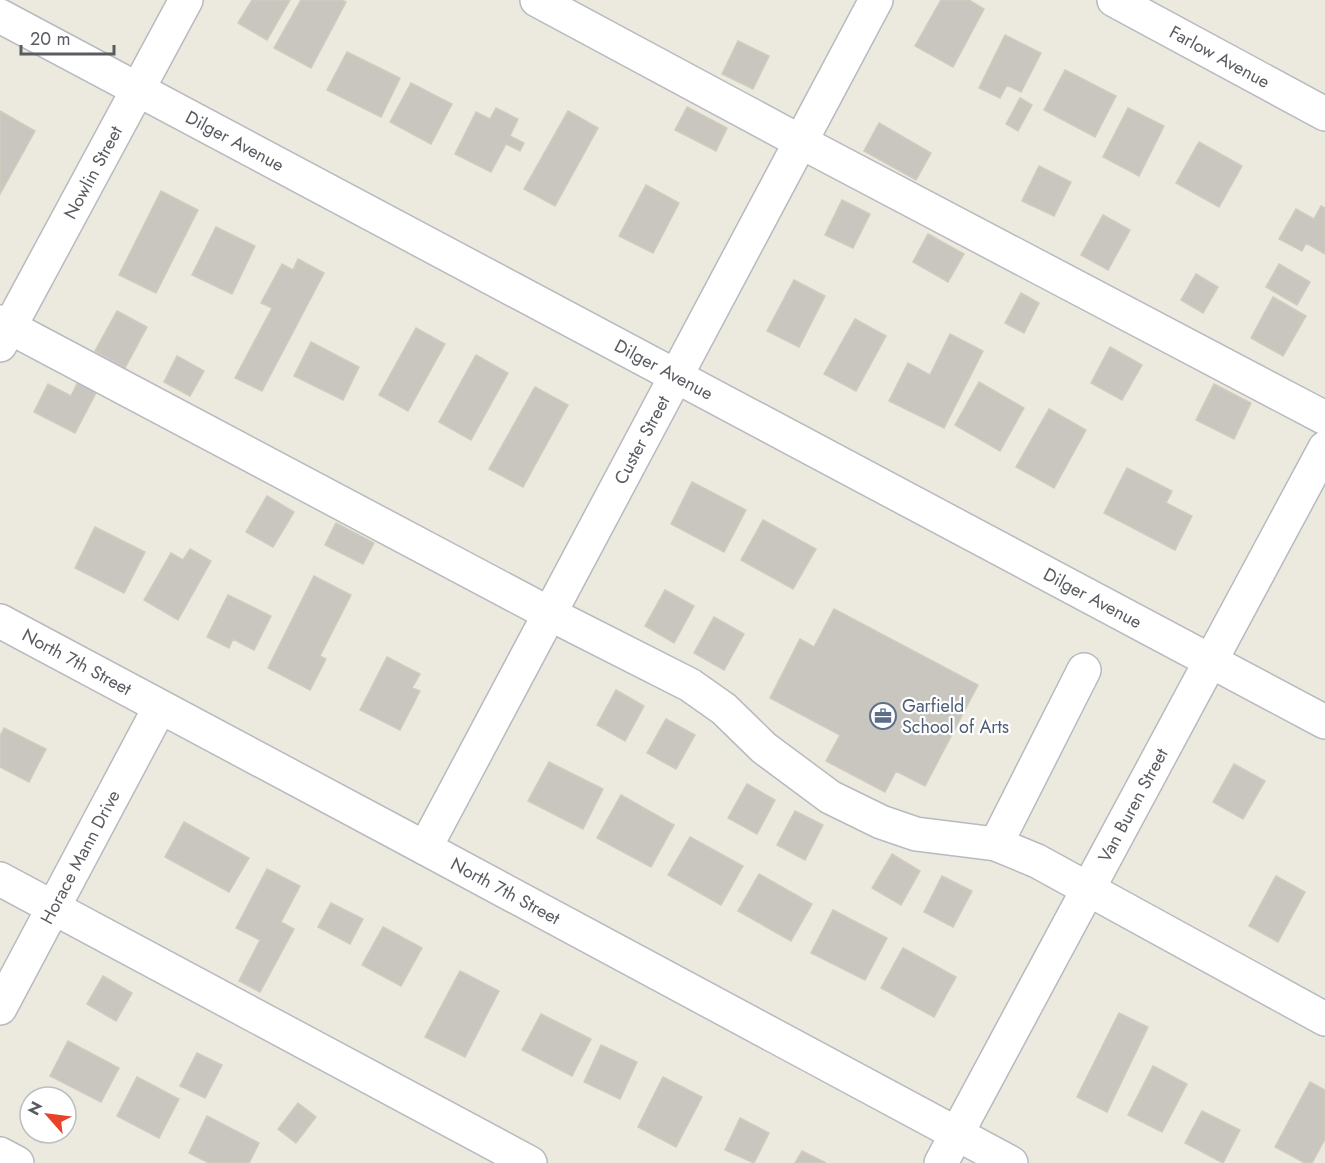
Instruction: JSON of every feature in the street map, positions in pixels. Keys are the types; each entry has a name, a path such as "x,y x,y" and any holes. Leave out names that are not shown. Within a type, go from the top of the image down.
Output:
{"street":[{"name":"Nowlin Street","path":"3,331 186,0"},
{"path":"537,0 1325,418"},
{"name":"Custer Street","path":"425,848 876,0"},
{"name":"Farlow Avenue","path":"1114,0 1325,114"},
{"name":"Dilger Avenue","path":"0,16 1325,722"},
{"path":"3,331 690,685 724,709 764,748 830,796 881,822 916,834 996,844 1037,861 1325,1019"},
{"name":"Van Buren Street","path":"941,1163 1325,448"},
{"name":"North 7th Street","path":"0,621 1011,1163"},
{"path":"996,844 1084,670"},
{"name":"Horace Mann Drive","path":"0,1008 160,707"},
{"path":"0,879 530,1163"},
{"path":"0,1154 17,1163"}],"building":[{"path":"252,0 290,0 267,40 238,23"},
{"path":"301,0 342,0 346,2 311,68 274,48"},
{"path":"941,0 969,0 984,9 953,67 915,46"},
{"path":"1005,35 1041,53 1021,92 1007,85 1000,98 979,88"},
{"path":"738,41 769,56 753,89 722,74"},
{"path":"347,52 400,78 381,117 327,90"},
{"path":"1065,70 1116,96 1095,137 1044,110"},
{"path":"411,83 452,104 431,144 390,122"},
{"path":"1020,98 1032,105 1018,131 1006,124"},
{"path":"687,107 727,128 716,151 675,130"},
{"path":"496,108 518,119 510,136 524,143 520,151 506,144 491,172 455,154 476,112 490,119"},
{"path":"1128,108 1164,126 1139,176 1103,157"},
{"path":"0,111 35,131 0,194"},
{"path":"568,111 598,128 555,206 524,189"},
{"path":"879,123 931,153 916,180 864,151"},
{"path":"1199,142 1242,166 1219,207 1176,183"},
{"path":"1039,166 1071,182 1054,216 1022,201"},
{"path":"646,185 679,203 653,253 619,236"},
{"path":"161,191 198,210 156,293 119,275"},
{"path":"842,200 870,214 853,248 825,235"},
{"path":"1321,206 1325,208 1325,254 1306,243 1302,251 1279,239 1296,209 1314,219"},
{"path":"1103,215 1130,230 1108,270 1081,255"},
{"path":"216,227 255,246 232,294 192,275"},
{"path":"928,234 964,254 948,282 913,262"},
{"path":"298,259 324,273 262,391 235,378 272,308 261,303 282,264 293,270"},
{"path":"1279,264 1310,282 1297,305 1266,287"},
{"path":"1196,274 1218,287 1203,313 1181,300"},
{"path":"794,280 825,296 799,347 767,331"},
{"path":"1021,293 1039,303 1024,333 1005,323"},
{"path":"1273,297 1306,316 1283,356 1251,338"},
{"path":"117,311 147,327 125,368 95,351"},
{"path":"855,319 886,336 856,391 824,374"},
{"path":"416,328 445,344 408,411 379,395"},
{"path":"950,334 983,351 944,428 889,401 908,363 930,375"},
{"path":"311,342 359,367 343,400 294,376"},
{"path":"1110,347 1142,365 1122,400 1091,383"},
{"path":"476,355 508,373 471,440 439,422"},
{"path":"177,356 204,371 190,396 164,382"},
{"path":"79,380 98,389 75,433 34,412 48,384 71,396"},
{"path":"979,382 1024,408 1000,451 955,425"},
{"path":"1214,384 1251,403 1234,439 1196,420"},
{"path":"535,387 568,405 523,487 489,469"},
{"path":"1049,409 1086,430 1054,488 1016,467"},
{"path":"1127,468 1172,491 1166,503 1192,516 1175,550 1104,513"},
{"path":"692,482 746,510 724,552 671,524"},
{"path":"267,496 294,512 273,547 246,532"},
{"path":"763,520 816,549 793,589 741,560"},
{"path":"336,523 374,543 363,564 325,545"},
{"path":"95,527 145,552 124,593 75,568"},
{"path":"190,549 211,561 178,620 144,600 171,553 183,560"},
{"path":"314,576 351,595 320,656 326,659 310,690 268,668"},
{"path":"665,590 694,606 674,643 645,626"},
{"path":"228,595 271,616 254,650 233,639 229,648 207,637"},
{"name":"Garfield School of Arts","path":"834,609 978,685 925,786 896,771 885,792 826,761 840,735 770,698 800,639 814,647"},
{"path":"714,617 744,634 724,670 694,653"},
{"path":"387,657 420,674 412,688 420,691 400,730 360,710"},
{"path":"616,690 644,706 625,741 597,725"},
{"path":"666,719 695,735 676,769 647,753"},
{"path":"4,728 46,749 29,782 0,767 0,736"},
{"path":"549,762 603,789 583,829 528,801"},
{"path":"1234,764 1265,781 1243,819 1213,802"},
{"path":"747,784 775,800 757,834 728,818"},
{"path":"621,795 674,825 651,867 597,838"},
{"path":"795,811 823,825 805,860 777,845"},
{"path":"184,822 249,858 229,892 165,857"},
{"path":"690,837 743,866 721,905 668,875"},
{"path":"892,854 920,871 901,905 872,888"},
{"path":"267,869 300,886 281,922 294,929 260,992 239,981 260,940 236,928"},
{"path":"759,874 812,904 791,941 738,911"},
{"path":"942,876 972,891 953,927 924,912"},
{"path":"1276,876 1305,892 1278,942 1249,926"},
{"path":"331,903 363,919 350,944 318,927"},
{"path":"833,910 887,938 865,980 811,953"},
{"path":"383,927 422,948 401,986 362,965"},
{"path":"903,948 956,977 934,1017 881,988"},
{"path":"460,971 499,991 465,1057 425,1037"},
{"path":"103,976 132,993 116,1021 87,1004"},
{"path":"1119,1013 1148,1027 1107,1112 1077,1097"},
{"path":"541,1014 591,1039 572,1076 522,1050"},
{"path":"68,1041 119,1068 101,1102 78,1090 78,1085 68,1085 50,1076"},
{"path":"601,1045 637,1062 620,1099 584,1082"},
{"path":"197,1053 222,1065 205,1098 180,1086"},
{"path":"1153,1066 1187,1084 1162,1132 1128,1115"},
{"path":"137,1077 179,1099 159,1138 117,1116"},
{"path":"663,1077 702,1097 676,1147 638,1127"},
{"path":"1310,1082 1325,1090 1325,1139 1312,1163 1305,1163 1275,1147"},
{"path":"298,1103 316,1117 296,1143 278,1129"},
{"path":"1202,1111 1240,1130 1223,1163 1185,1143"},
{"path":"207,1116 259,1143 249,1163 209,1163 189,1153"},
{"path":"740,1118 769,1133 754,1163 725,1150"},
{"path":"802,1151 826,1163 795,1163"}],"place":[{"name":"Garfield School of Arts","path":"883,716"}]}
